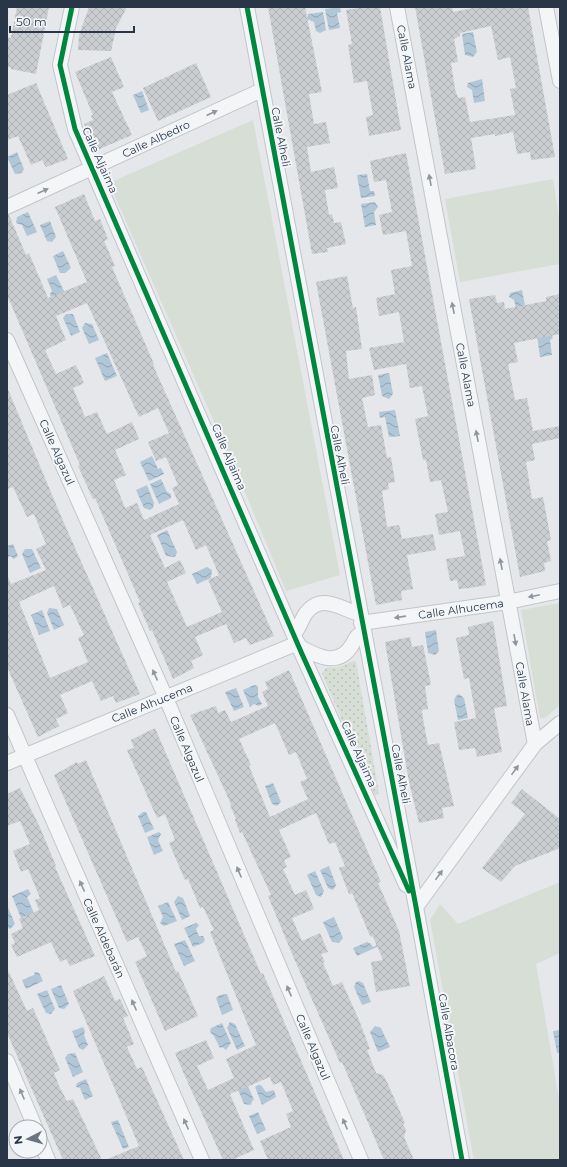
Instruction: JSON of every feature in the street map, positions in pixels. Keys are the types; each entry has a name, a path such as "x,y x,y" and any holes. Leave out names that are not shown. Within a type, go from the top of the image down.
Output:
{"street":[{"name":"Calle Aljaima","path":"72,7 60,65 75,129 297,641 416,907"},
{"name":"Calle Alheli","path":"247,7 416,907"},
{"name":"Calle Alama","path":"397,7 535,744"},
{"path":"546,7 560,81"},
{"name":"Calle Albedro","path":"7,207 262,90"},
{"name":"Calle Algazul","path":"7,340 166,698 360,1160"},
{"name":"Calle Alhucema","path":"362,623 508,602 560,591"},
{"path":"332,603 341,606 362,623 352,646 345,653 337,657 327,659 318,657 297,641 308,611 315,605 332,603"},
{"name":"Calle Alhucema","path":"7,764 166,698 297,641"},
{"name":"Calle Aldebarán","path":"7,715 202,1160"},
{"path":"416,907 535,744 560,723"},
{"name":"Calle Albacora","path":"416,907 462,1160"},
{"path":"7,1061 32,1119"}],"shaded area":[{"path":"253,120 340,575 286,591 245,492 109,183"},
{"path":"553,179 560,225 560,264 460,282 445,199"},
{"path":"560,603 560,705 545,718 540,718 521,610"},
{"path":"354,661 356,662 379,793 374,796 322,673 326,668 339,667"},
{"path":"560,882 560,953 536,964 560,1105 560,1160 474,1160 430,920 440,904 458,924"}],"water":[{"path":"340,7 341,12 337,13 340,28 329,30 325,9"},
{"path":"323,12 326,30 320,33 316,31 314,22 307,19 308,14"},
{"path":"473,32 477,52 473,57 465,55 462,34"},
{"path":"482,79 485,101 474,103 472,90 467,87 468,83"},
{"path":"142,91 149,110 141,113 133,95"},
{"path":"17,152 24,169 22,173 15,174 7,157"},
{"path":"367,174 370,191 374,191 375,196 361,198 357,175"},
{"path":"375,202 378,207 374,212 376,225 365,227 361,204"},
{"path":"28,212 37,232 27,236 22,225 16,223 17,217"},
{"path":"50,221 56,237 52,242 47,241 40,225"},
{"path":"63,251 71,268 65,273 60,273 53,256"},
{"path":"56,275 65,293 51,297 50,294 52,291 47,279"},
{"path":"522,290 526,311 517,312 514,300 509,297 510,293"},
{"path":"66,314 73,314 80,332 71,336 63,318"},
{"path":"85,323 92,324 99,340 89,344 82,328"},
{"path":"551,334 553,338 550,340 552,355 540,357 537,336"},
{"path":"107,353 117,376 105,381 95,358"},
{"path":"389,373 393,394 389,399 382,396 378,375"},
{"path":"395,410 400,436 389,437 385,417 380,418 379,412"},
{"path":"152,456 158,469 161,468 164,474 149,481 140,462"},
{"path":"161,479 167,492 171,494 171,498 159,504 150,484"},
{"path":"147,485 154,503 153,508 150,510 144,508 136,490"},
{"path":"167,530 177,552 175,557 166,556 157,535"},
{"path":"13,544 18,556 14,559 10,556 7,558 7,546"},
{"path":"25,549 32,549 41,568 30,573 22,554"},
{"path":"207,567 212,570 211,578 197,584 192,574"},
{"path":"49,608 57,609 64,625 54,630 47,613"},
{"path":"42,610 50,631 39,635 31,615"},
{"path":"436,630 439,651 435,655 428,653 425,632"},
{"path":"254,685 258,686 258,697 262,704 259,706 254,704 250,707 243,690"},
{"path":"236,688 244,707 234,711 225,692"},
{"path":"459,694 464,698 468,718 458,720 454,700"},
{"path":"273,783 281,802 277,806 272,804 265,786"},
{"path":"143,812 146,812 154,829 145,833 138,816"},
{"path":"159,832 161,834 158,840 163,851 154,855 147,837"},
{"path":"329,866 336,885 333,890 328,888 320,870"},
{"path":"315,871 324,891 321,897 316,895 307,875"},
{"path":"28,889 31,894 27,897 34,913 21,918 12,896"},
{"path":"178,896 183,898 190,916 182,920 174,902"},
{"path":"168,902 177,921 164,926 160,923 163,917 158,906"},
{"path":"7,905 15,924 10,929 7,927"},
{"path":"334,917 343,938 339,943 332,942 323,922"},
{"path":"196,923 199,925 196,929 199,936 203,936 205,940 203,943 193,947 184,928"},
{"path":"185,940 195,961 184,966 174,944"},
{"path":"367,942 373,947 377,945 377,947 357,956 353,948"},
{"path":"35,972 39,973 43,981 26,989 22,980 34,975"},
{"path":"359,981 363,983 371,1002 362,1005 354,987 356,982"},
{"path":"61,985 69,1004 64,1009 59,1008 51,989"},
{"path":"47,990 55,1009 51,1014 46,1013 37,994"},
{"path":"227,994 233,1010 222,1015 216,998 220,995"},
{"path":"230,1022 235,1024 245,1046 237,1050 227,1028"},
{"path":"222,1023 231,1043 226,1050 222,1047 220,1048 214,1036 210,1032 211,1028"},
{"path":"375,1026 381,1028 390,1047 378,1052 370,1032"},
{"path":"83,1027 88,1045 83,1050 79,1048 72,1031"},
{"path":"560,1030 560,1053 557,1053 553,1031"},
{"path":"75,1053 83,1072 73,1077 65,1058 68,1054"},
{"path":"86,1079 93,1096 85,1100 80,1088 76,1087 77,1083"},
{"path":"246,1081 254,1100 252,1101 251,1105 244,1104 236,1085"},
{"path":"261,1085 266,1092 274,1090 276,1097 262,1105 255,1087"},
{"path":"258,1112 266,1130 257,1134 249,1116"},
{"path":"118,1120 129,1147 123,1149 111,1122"}],"building":[{"path":"17,7 49,7 36,74 7,67 7,37 11,38"},
{"path":"89,7 127,7 116,28 111,51 78,50 79,35"},
{"path":"268,7 305,7 322,92 309,94 314,124 326,122 330,143 307,147 311,172 334,167 338,188 325,190 329,215 332,214 334,223 341,222 346,244 327,248 328,252 312,254"},
{"path":"364,7 380,7 401,130 369,136 366,117 373,115 367,81 354,83 348,45 352,44 346,10"},
{"path":"415,7 452,7 453,12 478,7 528,7 555,157 531,160 530,152 517,154 513,132 495,136 495,134 471,138 476,169 445,174","holes":["491,26 498,60 510,57 516,88 510,89 515,115 470,122 465,97 458,98 455,89 451,63 458,62 454,39 460,36 460,33"]},
{"path":"111,57 124,87 112,92 132,135 95,151 84,124 93,120 91,116 93,115 75,72"},
{"path":"196,63 211,97 158,121 143,88"},
{"path":"36,83 68,159 46,167 42,160 31,165 18,136 7,140 7,95"},
{"path":"406,153 486,585 470,588 459,589 457,580 450,581 446,559 465,556 460,531 439,535 435,514 448,512 441,480 430,482 426,460 423,460 415,419 428,416 422,386 410,388 406,364 374,370 369,348 404,342 399,312 379,316 376,298 395,294 391,270 412,266 406,231 383,235 379,215 392,212 386,180 374,182 370,161"},
{"path":"84,194 95,221 100,219 108,239 104,241 115,266 112,267 154,364 153,365 274,636 250,645 246,638 234,643 226,624 195,637 203,655 191,661 194,668 173,679 152,630 150,631 138,603 140,602 95,498 93,499 78,466 80,465 7,295 7,215 9,215 26,255 29,253 48,298 87,282 55,207","holes":["87,303 139,417 158,408 169,433 148,442 156,461 166,457 178,485 172,488 179,504 144,520 137,503 125,508 114,480 126,475 115,450 139,439 132,422 107,434 97,412 85,417 73,388 84,383 76,365 56,374 45,350 66,340 56,316","183,520 196,550 206,545 219,575 208,580 222,612 187,627 167,582 186,573 180,560 165,568 150,535"]},
{"path":"347,276 353,308 356,307 362,349 346,351 349,379 372,375 375,395 362,398 368,427 381,425 387,458 391,457 395,482 388,483 389,489 382,491 387,527 399,525 402,539 433,534 436,550 407,555 413,589 401,591 402,600 376,605 316,282"},
{"path":"560,294 560,334 514,343 518,362 508,364 515,400 527,398 533,431 560,426 560,438 532,444 535,460 526,462 532,499 543,497 551,540 547,541 551,561 544,563 545,571 520,577 469,299 495,295 497,303 504,302 505,309 546,301 546,297"},
{"path":"7,387 60,514 140,694 116,703 113,696 101,701 92,681 60,695 68,713 56,719 59,726 38,737 7,667 7,574 11,584 46,570 36,549 46,544 34,514 27,517 13,487 7,489","holes":["54,586 63,608 70,605 84,635 78,638 88,662 50,678 19,602"]},
{"path":"493,621 507,706 494,708 502,752 477,757 475,748 459,750 454,722 476,718 469,678 464,679 456,638 469,635 468,627"},
{"path":"410,637 412,647 423,645 431,685 425,686 428,709 422,710 428,745 439,743 454,806 442,808 444,818 419,823 409,782 385,642"},
{"path":"289,670 381,882 378,883 399,931 410,986 376,992 371,962 383,960 373,937 370,936 352,893 349,894 339,868 345,866 335,842 329,844 316,813 279,830 291,857 284,860 287,867 283,869 295,895 306,890 314,909 292,918 302,941 320,933 328,952 321,954 325,962 323,963 333,986 342,982 370,1049 367,1050 376,1073 383,1075 405,1123 403,1124 406,1130 404,1137 414,1160 384,1160 342,1062 340,1063 293,956 268,896 271,895 242,832 240,833 230,805 231,804 190,715 216,706 218,713 225,710 231,722 268,706 262,692 268,689 265,682","holes":["275,723 289,755 296,752 307,779 300,782 308,799 270,817 249,766 251,765 239,739"]},
{"path":"155,728 261,974 263,973 344,1160 268,1160 260,1141 291,1127 286,1114 293,1111 281,1082 273,1085 270,1077 230,1094 254,1150 232,1160 223,1160 188,1083 175,1053 206,1040 214,1058 197,1066 208,1090 234,1078 226,1059 256,1045 210,932 214,930 203,907 200,908 188,879 185,880 169,843 175,840 165,814 157,818 127,750 134,748 131,740"},
{"path":"86,760 176,972 178,971 198,1016 165,1031 135,962 147,956 138,937 127,942 54,775 77,762 78,764"},
{"path":"20,788 39,825 56,866 55,867 95,956 70,966 66,959 60,962 51,942 17,957 11,945 15,943 11,934 23,928 19,919 39,910 35,900 40,898 28,869 21,872 13,851 30,844 20,821 7,826 7,794"},
{"path":"522,789 560,819 560,848 515,866 501,882 482,868 525,814 511,803"},
{"path":"7,968 27,1011 33,1008 60,1070 54,1073 59,1086 67,1101 73,1099 102,1160 63,1160 48,1126 48,1119 45,1119 7,1033"},
{"path":"104,976 115,1001 120,999 128,1016 123,1018 134,1044 127,1047 137,1069 142,1067 184,1160 105,1160 139,1146 73,991"}],"cycle path":[{"path":"72,7 60,65 75,129 302,654 409,891"},
{"path":"247,7 462,1160"}]}
